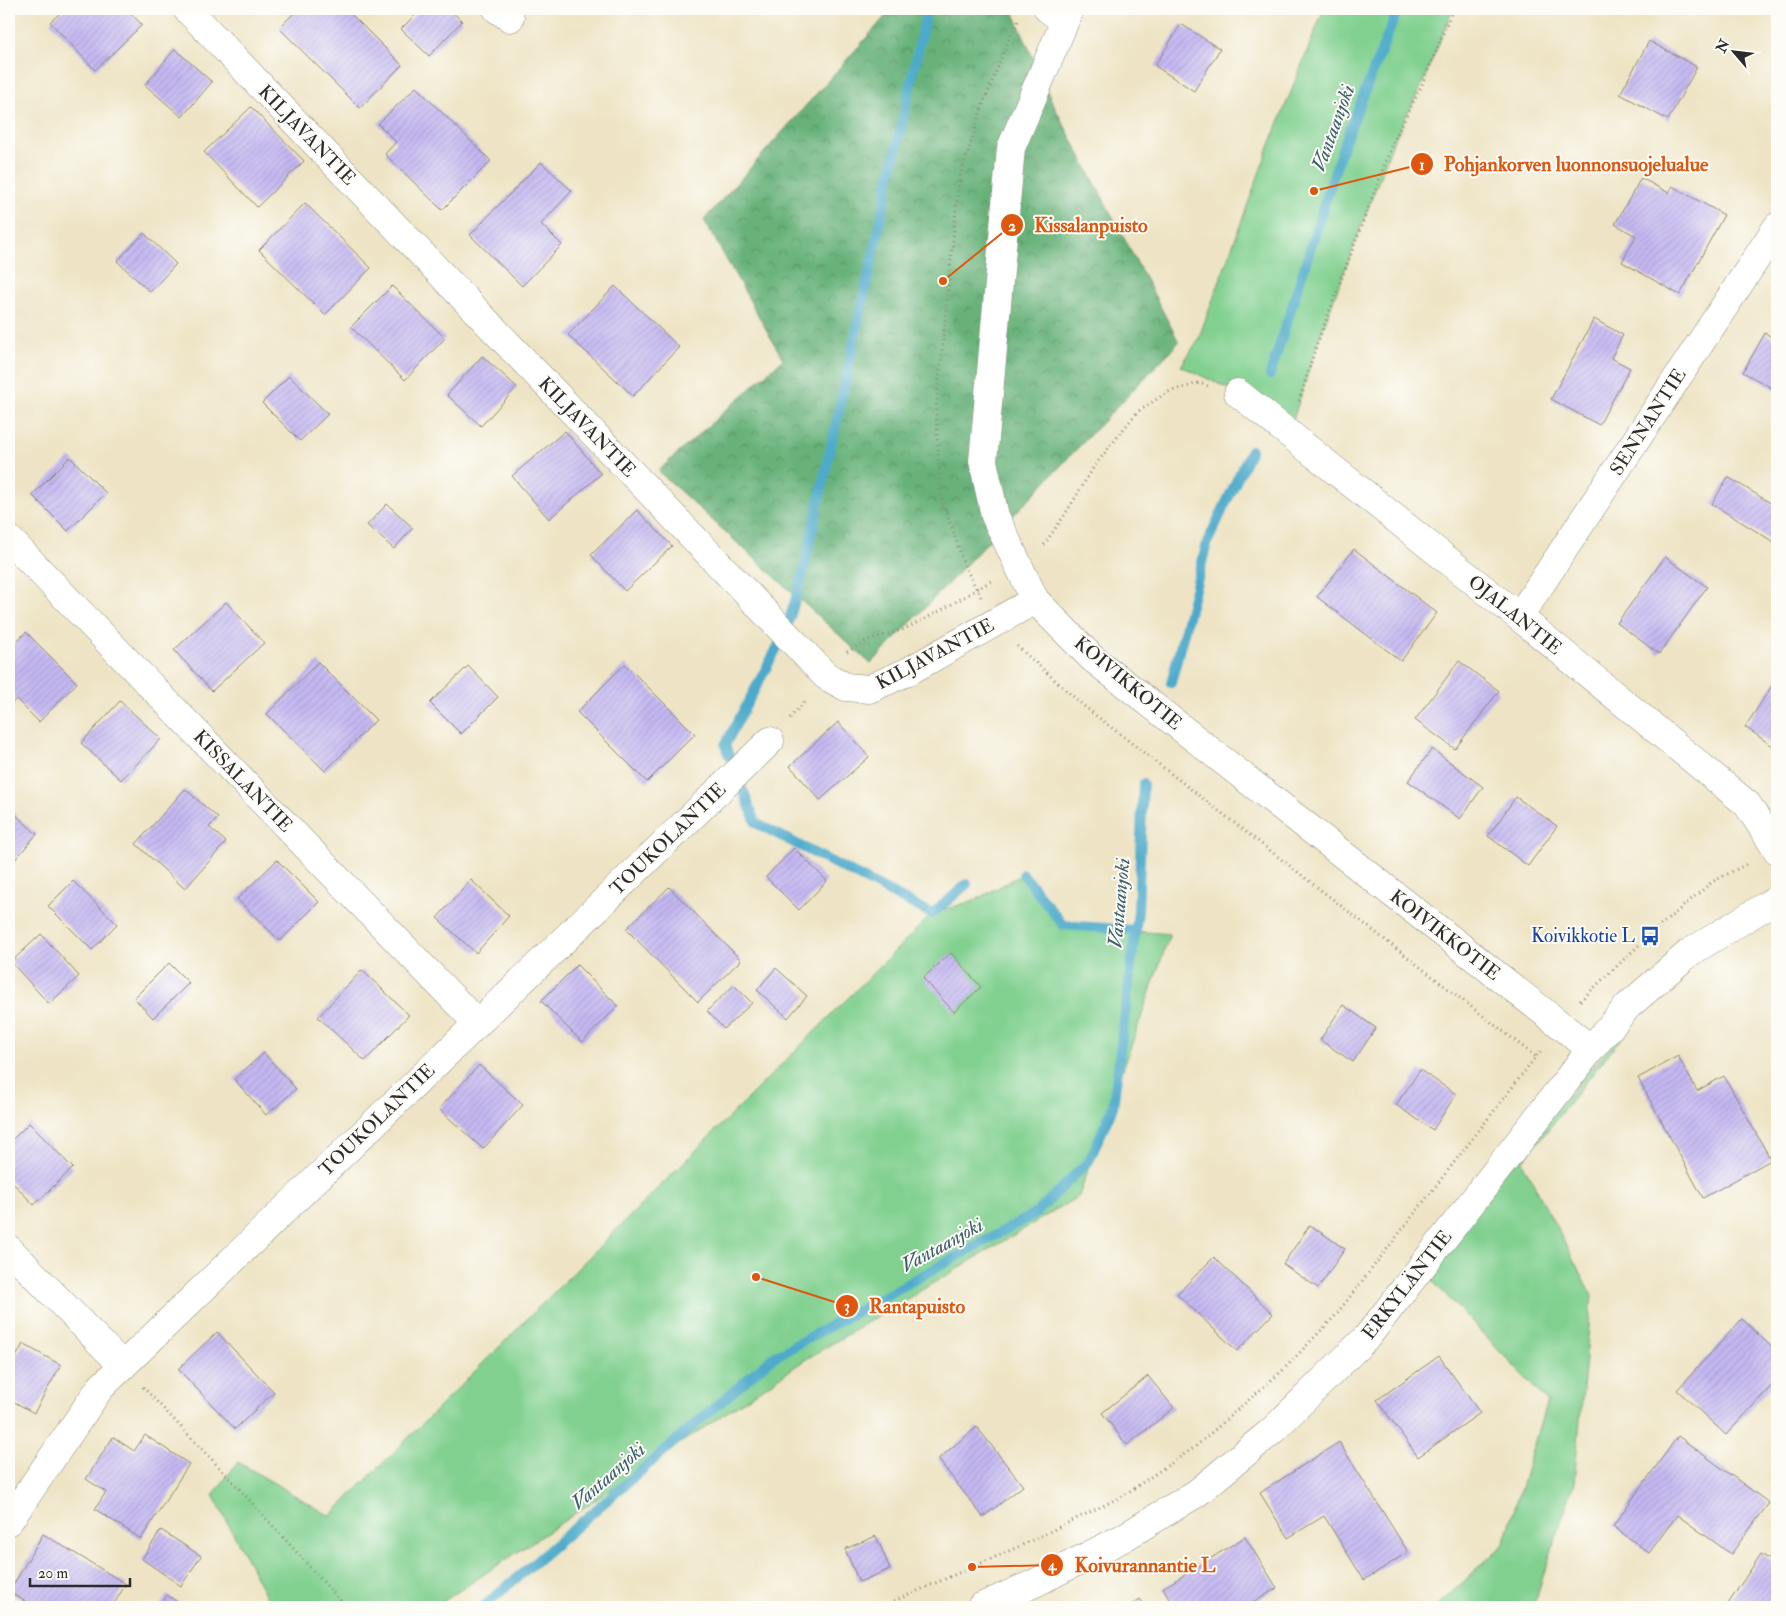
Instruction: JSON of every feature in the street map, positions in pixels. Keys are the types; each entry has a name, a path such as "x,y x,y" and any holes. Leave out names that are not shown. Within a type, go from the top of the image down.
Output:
{"street":[{"name":"KILJAVANTIE","path":"187,9 826,676 846,687 869,689 909,671 1035,600"},
{"name":"KOIVIKKOTIE","path":"1061,13 1011,148 983,462 995,516 1035,600 1092,658 1591,1049"},
{"name":"SENNANTIE","path":"1520,618 1777,227"},
{"name":"OJALANTIE","path":"1238,393 1520,618 1747,804 1777,849"},
{"name":"KISSALANTIE","path":"9,539 477,1023"},
{"name":"TOUKOLANTIE","path":"9,1521 100,1388 770,741"},
{"name":"ERKYLÄNTIE","path":"981,1607 1037,1582 1123,1538 1197,1494 1273,1430 1367,1337 1591,1049 1628,1006 1689,953 1777,899"},
{"path":"9,1249 123,1366"}],"path":[{"path":"1288,433 1317,344 1393,142 1421,87 1453,9"},
{"path":"1021,17 1008,40 983,105 959,180 936,409 940,493 965,567 996,622 1010,640 1085,707 1536,1057"},
{"path":"770,741 847,652 868,640 905,629 1018,565 1046,544 1093,468 1137,412 1168,392 1199,383 1238,393"},
{"path":"886,1607 899,1599 1018,1547 1121,1496 1195,1447 1284,1369 1335,1316 1578,1003 1655,930 1712,882 1777,849"},
{"path":"123,1366 235,1484 346,1607"}],"green space":[{"path":"892,9 1012,9 1052,102 1179,342 871,664 658,471 783,359 704,220"},
{"path":"1324,9 1453,9 1421,87 1393,142 1317,344 1289,433 1238,393 1181,366 1198,340 1267,152"},
{"path":"1023,874 1063,925 1170,934 1079,1196 808,1358 435,1607 272,1607 213,1495 238,1462 330,1516 932,914 977,899"},
{"path":"1689,953 1522,1162 1592,1295 1574,1483 1533,1607 1436,1607 1504,1544 1547,1401 1421,1269"}],"building":[{"path":"65,9 127,9 142,25 95,70 50,22"},
{"path":"298,9 346,9 402,65 360,108 279,28"},
{"path":"421,9 449,9 462,21 429,56 401,29"},
{"path":"1181,24 1220,49 1194,91 1155,66"},
{"path":"1649,41 1697,67 1668,120 1620,94"},
{"path":"175,49 212,82 182,117 145,85"},
{"path":"416,87 491,161 442,210 385,154 396,142 378,124"},
{"path":"251,107 304,161 257,207 204,152"},
{"path":"541,162 572,191 541,224 562,245 522,286 470,235"},
{"path":"1641,178 1669,193 1672,186 1724,215 1680,295 1622,262 1636,236 1615,224"},
{"path":"305,203 371,268 325,315 259,250"},
{"path":"144,233 176,264 150,292 117,261"},
{"path":"392,286 445,338 405,380 351,327"},
{"path":"615,286 679,347 633,396 568,335"},
{"path":"1594,319 1623,335 1611,358 1630,368 1599,425 1551,399"},
{"path":"1765,333 1777,340 1777,391 1743,372"},
{"path":"482,356 517,387 481,426 447,395"},
{"path":"289,376 328,414 300,441 262,403"},
{"path":"565,431 601,474 549,519 512,476"},
{"path":"70,457 106,493 68,531 32,495"},
{"path":"1728,477 1777,507 1777,544 1712,504"},
{"path":"387,504 413,528 394,549 367,525"},
{"path":"637,510 672,546 625,591 591,555"},
{"path":"1354,549 1437,613 1401,661 1317,597"},
{"path":"1665,557 1707,587 1659,654 1617,623"},
{"path":"226,602 264,643 212,691 174,650"},
{"path":"26,632 77,683 39,722 16,699 9,707 9,649"},
{"path":"1459,661 1499,691 1455,749 1415,720"},
{"path":"318,662 376,720 325,771 267,714"},
{"path":"625,664 695,734 647,782 577,712"},
{"path":"468,666 498,697 461,734 430,703"},
{"path":"1777,678 1777,749 1745,727"},
{"path":"120,701 161,739 121,780 81,743"},
{"path":"838,722 869,757 820,800 790,766"},
{"path":"1432,749 1483,787 1460,819 1408,781"},
{"path":"185,789 218,818 209,827 226,842 185,889 136,844"},
{"path":"1516,797 1557,826 1528,866 1488,836"},
{"path":"9,809 37,834 14,861 9,857"},
{"path":"794,848 827,881 799,910 766,877"},
{"path":"277,860 319,902 280,941 237,899"},
{"path":"471,880 509,916 476,953 437,918"},
{"path":"73,881 117,924 92,950 48,906"},
{"path":"669,887 741,960 698,1002 626,929"},
{"path":"41,934 79,976 49,1004 11,962"},
{"path":"951,953 981,987 954,1012 923,978"},
{"path":"169,963 189,983 153,1018 134,998"},
{"path":"577,965 618,1006 582,1042 541,1001"},
{"path":"776,968 807,996 788,1018 757,990"},
{"path":"362,970 409,1015 365,1061 318,1017"},
{"path":"734,985 752,1003 724,1029 707,1011"},
{"path":"1343,1005 1376,1028 1353,1062 1320,1040"},
{"path":"264,1053 296,1089 266,1115 234,1079"},
{"path":"1678,1056 1697,1091 1724,1076 1771,1160 1703,1198 1638,1078"},
{"path":"479,1065 523,1105 483,1149 439,1109"},
{"path":"1420,1070 1456,1094 1433,1130 1396,1105"},
{"path":"29,1123 73,1168 34,1205 9,1179 9,1143"},
{"path":"1310,1225 1345,1249 1318,1288 1283,1264"},
{"path":"1214,1257 1273,1314 1237,1351 1177,1294"},
{"path":"1742,1319 1777,1352 1777,1380 1726,1435 1677,1390"},
{"path":"217,1332 274,1392 235,1429 178,1369"},
{"path":"23,1344 61,1365 34,1413 9,1399 9,1370"},
{"path":"1439,1356 1480,1413 1418,1457 1377,1400"},
{"path":"1148,1376 1174,1408 1127,1445 1102,1413"},
{"path":"977,1427 1023,1486 983,1517 938,1459"},
{"path":"145,1435 189,1464 141,1539 95,1509 106,1492 86,1479 113,1437 134,1451"},
{"path":"1678,1436 1769,1503 1731,1554 1677,1515 1649,1553 1613,1526"},
{"path":"1339,1442 1408,1552 1364,1580 1324,1516 1288,1538 1260,1493"},
{"path":"161,1530 201,1556 181,1586 142,1559"},
{"path":"43,1534 126,1584 112,1607 35,1607 9,1592"},
{"path":"876,1536 890,1569 859,1582 845,1549"},
{"path":"1245,1537 1277,1588 1246,1607 1175,1607 1163,1588"},
{"path":"1761,1554 1777,1564 1777,1607 1726,1607"},
{"path":"167,1595 185,1607 159,1607"},
{"path":"1140,1599 1146,1607 1128,1607"}],"waterway":[{"path":"730,758 725,745 785,633 802,578 927,9"},
{"name":"Vantaanjoki","path":"1270,375 1342,149 1398,9"},
{"name":"Vantaanjoki","path":"1171,683 1207,543 1251,450"},
{"name":"Vantaanjoki","path":"483,1607 772,1358 1036,1213 1089,1161 1113,1107 1138,911 1143,784"},
{"path":"743,790 756,823 932,914 967,884"},
{"path":"1023,874 1063,925 1135,930"}],"place":[{"name":"Pohjankorven luonnonsuojelualue","path":"1314,191"},
{"name":"Kissalanpuisto","path":"943,281"},
{"name":"Koivikkotie L","path":"1650,936"},
{"name":"Rantapuisto","path":"756,1277"},
{"name":"Koivurannantie L","path":"972,1567"}]}
